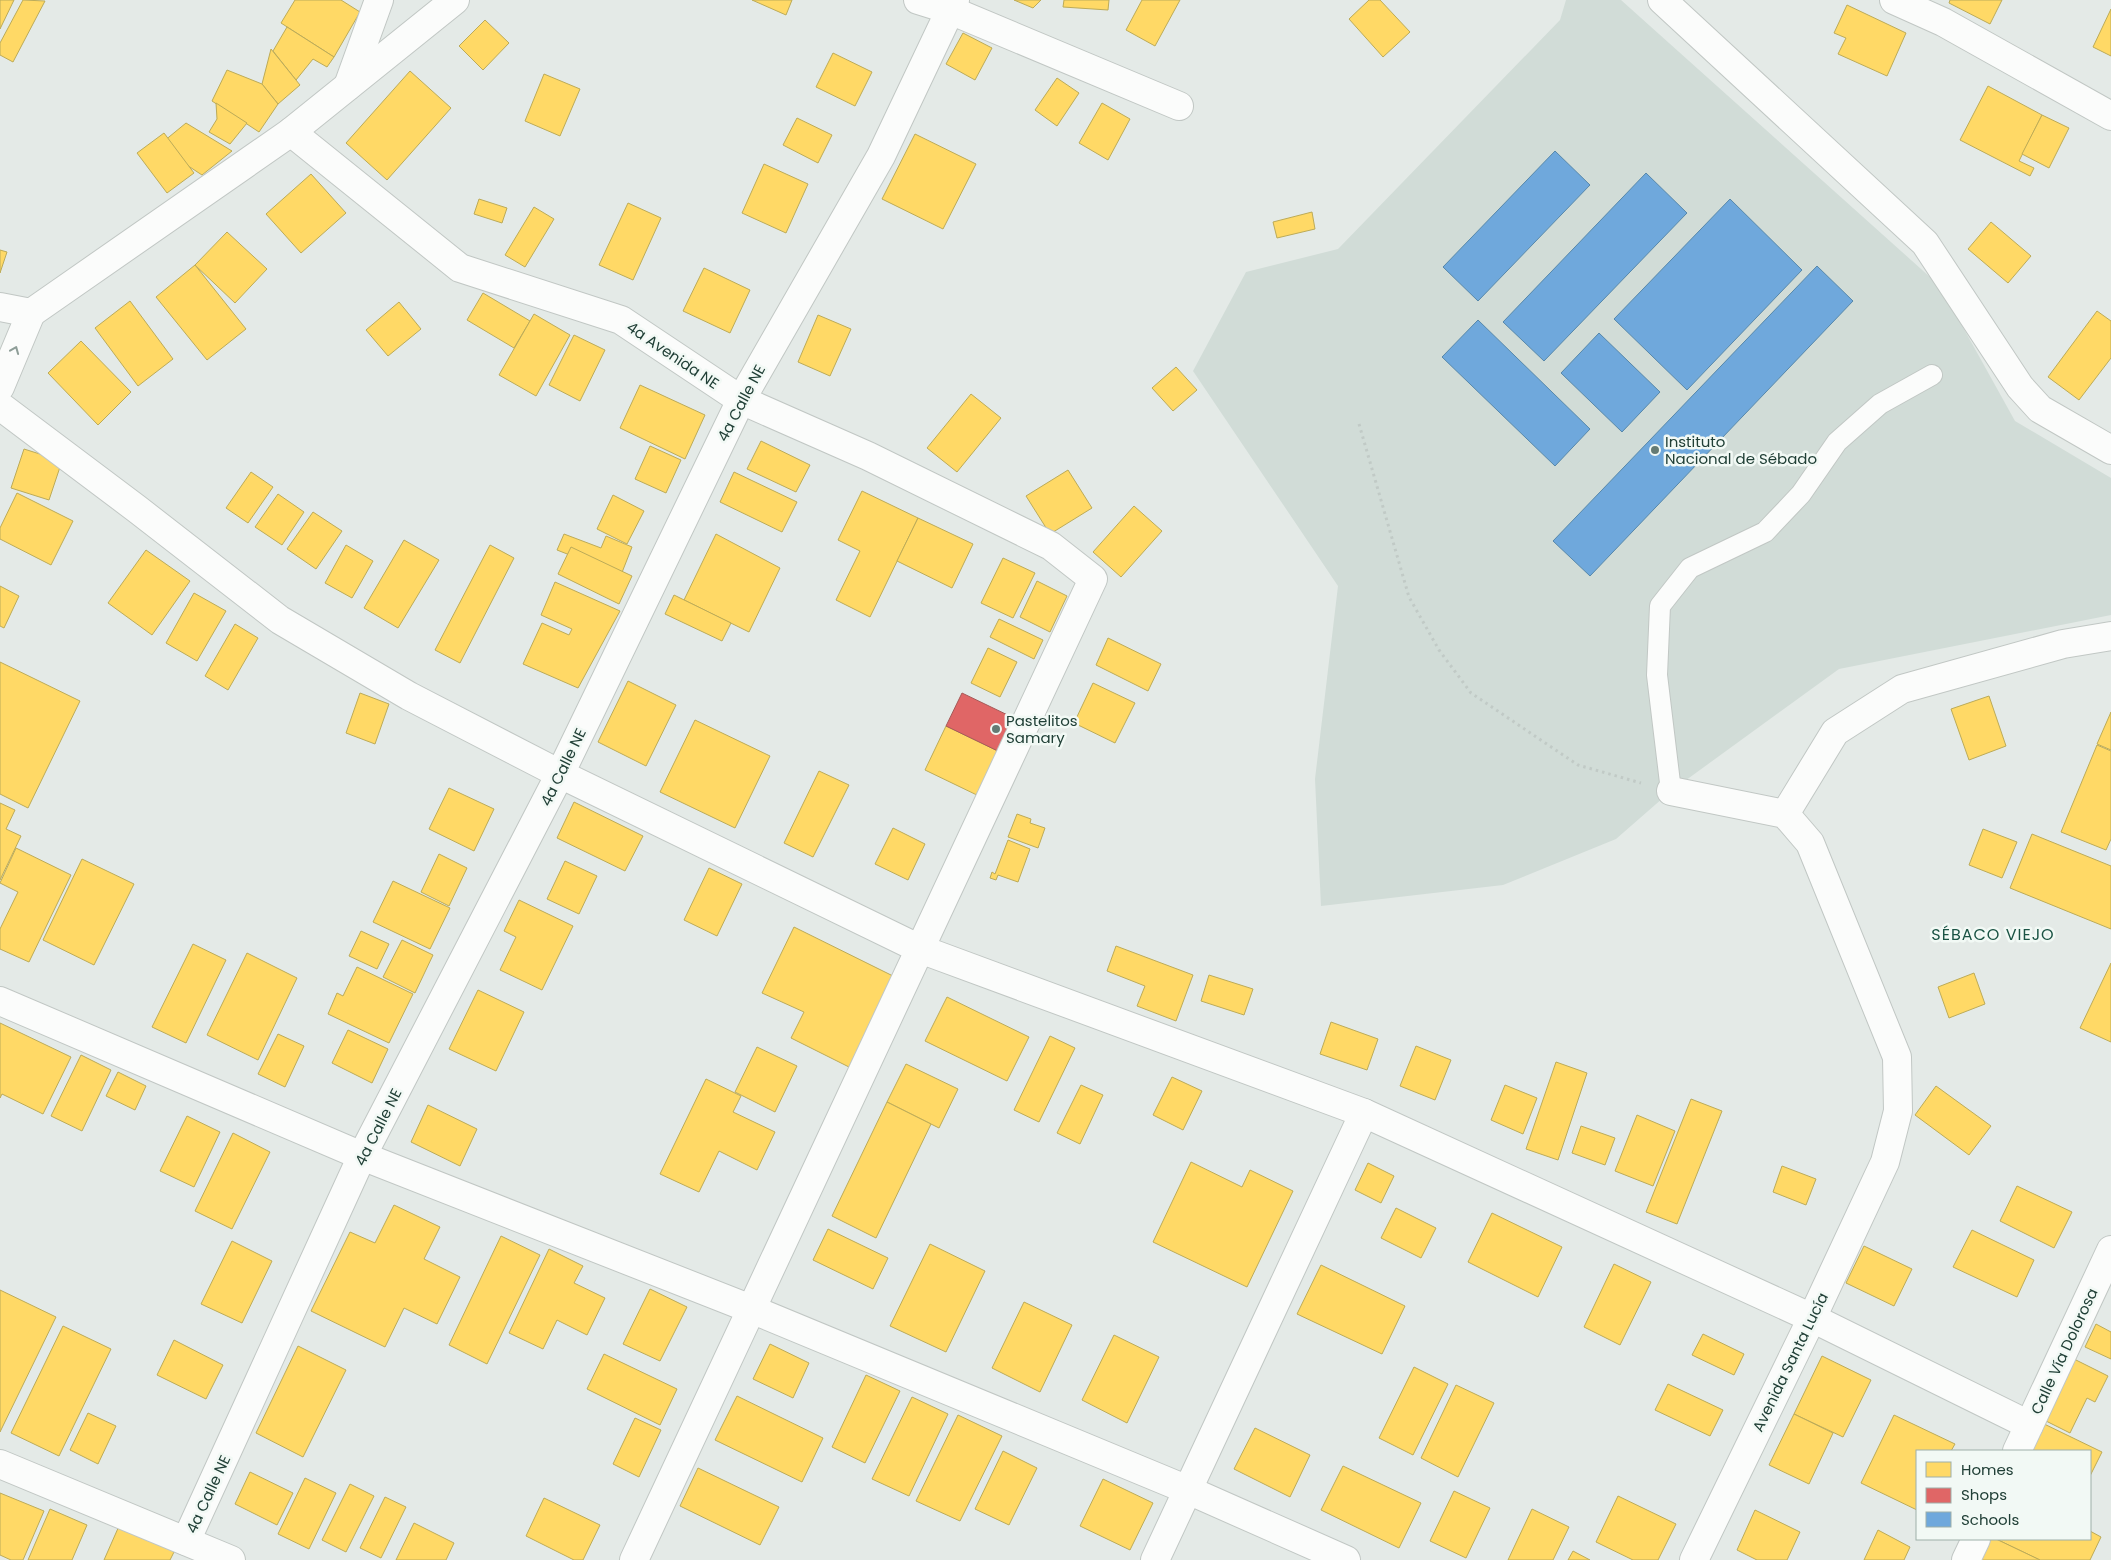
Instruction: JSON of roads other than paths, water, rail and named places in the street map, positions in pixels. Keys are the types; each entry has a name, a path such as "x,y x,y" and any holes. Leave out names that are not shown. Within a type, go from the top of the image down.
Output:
{"street":[{"path":"348,86 380,0"},
{"path":"0,387 30,313 291,132 455,0"},
{"path":"918,0 952,5 1179,106"},
{"path":"1662,0 1925,243 2020,387 2040,409 2111,450"},
{"path":"1909,3 2111,116"},
{"name":"4a Calle NE","path":"186,1541 362,1156 560,774 741,400 881,156 952,5"},
{"name":"4a Avenida NE","path":"291,132 460,268 621,320 741,400 868,456 1051,546 1093,579 920,949"},
{"path":"0,307 30,313"},
{"path":"0,406 138,509 280,620 409,696 560,774 920,949 1364,1113 1812,1318 2029,1425"},
{"path":"1671,791 1785,814 1835,732 1902,689 2063,644 2111,636"},
{"name":"Avenida Santa Lucía","path":"1694,1560 1812,1318 1884,1162 1898,1111 1897,1057 1810,843 1785,814"},
{"path":"634,1560 920,949"},
{"path":"0,1001 362,1156 751,1309 1188,1490 1346,1560"},
{"path":"1155,1560 1364,1113"},
{"name":"Calle Vía Dolorosa","path":"2017,1450 2111,1250"},
{"path":"0,1464 231,1560"},
{"path":"1966,1560 1976,1540"}],"lane":[{"path":"1671,791 1657,675 1660,606 1690,568 1764,532 1802,494 1837,442 1880,404 1932,375"}],"place":[{"name":"Instituto Nacional de Sébado","path":"1655,450"},
{"name":"Pastelitos Samary","path":"996,729"}],"district":[{"name":"SÉBACO VIEJO","path":"1993,934"}]}
